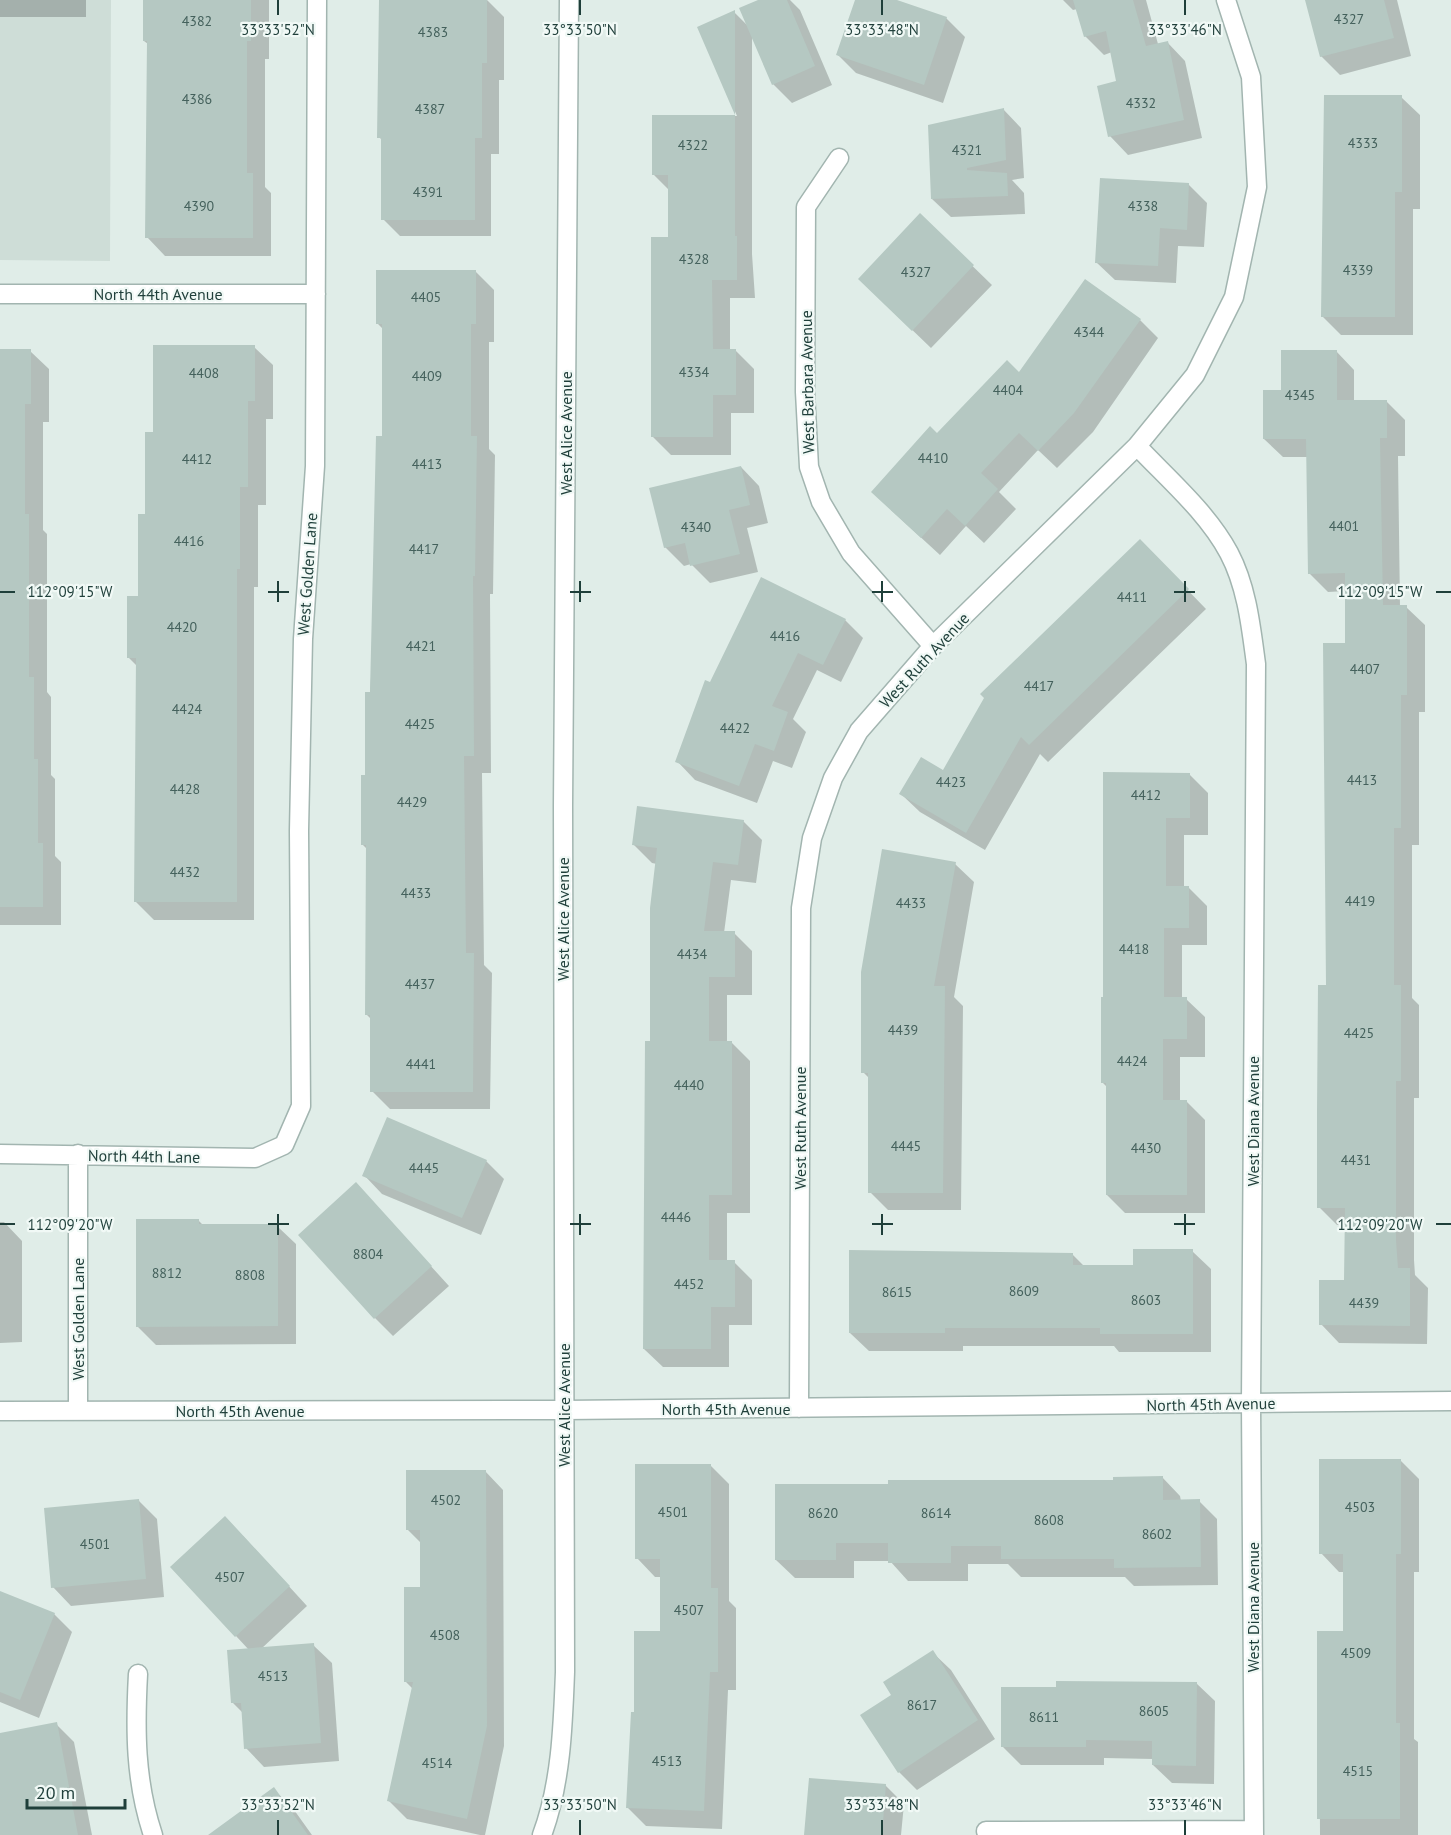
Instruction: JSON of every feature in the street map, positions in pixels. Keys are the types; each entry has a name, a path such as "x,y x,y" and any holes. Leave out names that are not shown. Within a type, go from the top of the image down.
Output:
{"street":[{"name":"West Golden Lane","path":"284,1145 301,1106 298,831 303,639 315,466 317,0"},
{"name":"West Alice Avenue","path":"542,1835 556,1779 563,1731 563,794 569,0"},
{"name":"West Ruth Avenue","path":"799,1408 801,908 812,838 833,778 859,730 933,646 1137,446 1195,375 1234,297 1257,186 1251,77 1226,0"},
{"name":"West Barbara Avenue","path":"838,158 806,207 805,392 809,467 821,502 851,553 933,646"},
{"name":"North 44th Avenue","path":"0,294 316,294"},
{"name":"West Diana Avenue","path":"1137,446 1201,513 1229,554 1247,604 1256,664 1251,1403 1254,1832"},
{"name":"North 44th Lane","path":"0,1154 255,1158 284,1145"},
{"name":"West Golden Lane","path":"78,1154 78,1411"},
{"name":"North 45th Avenue","path":"0,1411 564,1410 1451,1401"},
{"path":"138,1674 134,1735 144,1809 153,1835"},
{"path":"986,1831 1254,1832"}],"shaded area":[{"path":"0,0 111,0 110,261 0,260"}],"building":[{"path":"143,0 251,0 251,41 247,41 247,173 253,173 253,238 145,238 147,41 143,41"},
{"path":"379,0 487,0 487,63 482,63 482,138 475,138 475,220 381,220 381,138 377,138"},
{"path":"758,0 787,0 815,66 772,85 739,8"},
{"path":"855,0 897,0 947,17 924,85 836,55"},
{"path":"1073,0 1133,0 1146,46 1168,41 1184,120 1108,137 1097,86 1116,81 1106,31 1084,37"},
{"path":"1305,0 1384,0 1394,38 1320,57"},
{"path":"735,10 735,115 697,27"},
{"path":"1324,95 1402,95 1402,192 1395,192 1395,317 1321,317"},
{"path":"1004,108 1006,160 967,168 967,170 1007,173 1008,196 931,199 928,125"},
{"path":"652,115 735,115 737,280 712,280 713,349 736,349 736,395 713,395 713,437 651,437 651,237 668,237 668,175 652,175"},
{"path":"1100,178 1189,183 1187,230 1160,228 1158,266 1095,263"},
{"path":"920,213 974,265 912,331 858,279"},
{"path":"376,270 476,270 476,324 471,324 471,436 477,436 475,576 473,576 474,756 464,756 466,953 474,953 473,1092 370,1092 370,1015 365,1015 366,845 361,845 361,775 365,775 365,692 370,692 376,436 382,436 382,324 376,324"},
{"path":"1085,279 1141,319 1074,413 1038,451 1019,433 981,473 998,489 965,526 947,509 921,538 871,492 930,426 937,433 1007,360 1019,372"},
{"path":"153,345 255,345 255,401 248,401 248,487 240,487 240,569 237,569 237,902 134,902 136,658 127,658 127,596 138,596 138,514 145,514 145,432 153,432"},
{"path":"0,349 31,349 31,404 25,404 25,514 29,514 29,677 34,677 34,759 38,759 38,843 43,843 43,907 0,907"},
{"path":"1281,350 1337,350 1337,400 1387,400 1387,438 1380,438 1383,605 1407,605 1407,695 1401,695 1401,828 1394,828 1394,985 1401,985 1401,1081 1396,1081 1396,1240 1398,1268 1410,1268 1410,1326 1319,1325 1319,1280 1344,1280 1345,1208 1317,1208 1317,1112 1318,985 1326,985 1323,643 1345,643 1345,573 1308,574 1306,439 1263,439 1263,390 1281,390"},
{"path":"741,466 750,505 729,510 740,554 690,566 685,543 664,548 649,488"},
{"path":"1140,539 1189,589 1029,745 1021,737 966,833 899,794 921,757 943,770 984,698 980,694"},
{"path":"761,577 846,619 823,665 798,653 772,706 788,712 774,751 755,744 739,786 675,762 705,680 710,682"},
{"path":"1103,772 1190,773 1190,818 1166,818 1166,886 1189,886 1189,928 1164,928 1164,997 1187,997 1187,1039 1163,1039 1163,1100 1187,1100 1187,1195 1106,1195 1106,1083 1101,1083"},
{"path":"637,806 744,820 738,865 713,862 704,931 735,931 735,977 709,977 709,1041 732,1041 732,1195 709,1195 709,1260 735,1260 735,1307 711,1307 711,1349 643,1349 645,1041 650,1041 650,908 657,848 632,845"},
{"path":"882,849 956,862 934,986 945,986 943,1193 868,1193 868,1073 861,1073 861,972"},
{"path":"387,1117 487,1160 462,1218 362,1176"},
{"path":"356,1182 432,1266 374,1319 298,1235"},
{"path":"136,1219 199,1219 199,1224 278,1224 278,1326 136,1327"},
{"path":"1133,1249 1193,1249 1193,1334 1100,1334 1100,1328 945,1328 945,1333 849,1333 849,1250 1073,1253 1073,1265 1133,1265"},
{"path":"1319,1459 1401,1459 1401,1554 1396,1554 1396,1723 1400,1723 1400,1819 1317,1819 1317,1631 1343,1631 1343,1554 1319,1554"},
{"path":"635,1464 711,1464 711,1588 718,1588 718,1672 710,1672 704,1811 626,1808 631,1712 634,1712 634,1631 660,1631 660,1559 635,1559"},
{"path":"406,1470 486,1470 487,1726 467,1819 387,1801 413,1682 404,1682 404,1587 420,1587 420,1530 406,1530"},
{"path":"1163,1476 1163,1500 1200,1499 1201,1567 1114,1568 1114,1559 1001,1559 1001,1546 951,1546 951,1563 888,1563 888,1543 836,1543 836,1560 775,1560 775,1484 888,1484 888,1480 1113,1480 1113,1477"},
{"path":"139,1499 146,1579 51,1588 44,1508"},
{"path":"225,1516 290,1586 235,1637 170,1567"},
{"path":"0,1591 55,1613 20,1700 0,1692"},
{"path":"314,1643 321,1743 244,1749 241,1703 231,1703 227,1650"},
{"path":"933,1650 978,1720 898,1773 860,1715 891,1695 883,1682"},
{"path":"1056,1681 1197,1682 1196,1766 1152,1765 1152,1741 1086,1740 1086,1747 1001,1747 1001,1687 1056,1687"},
{"path":"57,1722 78,1835 0,1835 0,1733"},
{"path":"809,1778 886,1784 882,1835 804,1835"},
{"path":"274,1787 308,1835 208,1835"}]}
